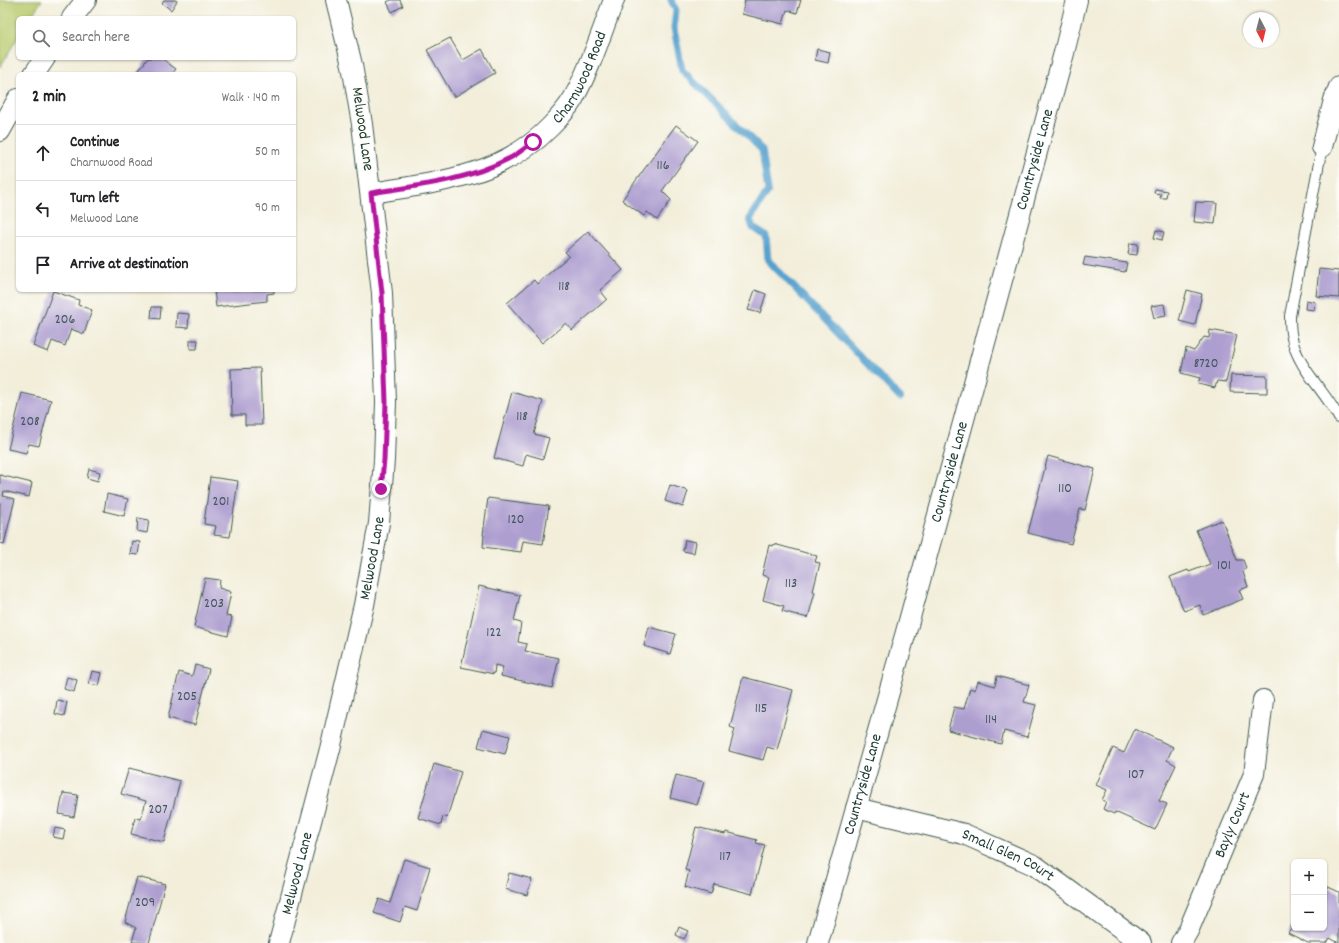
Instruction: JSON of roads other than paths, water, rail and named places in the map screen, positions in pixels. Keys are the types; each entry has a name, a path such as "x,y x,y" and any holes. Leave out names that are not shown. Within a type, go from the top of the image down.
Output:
{"street":[{"path":"74,16 86,0"},
{"name":"Melwood Lane","path":"279,943 335,728 364,605 379,523 384,460 386,402 382,293 362,124 352,65 336,0"},
{"name":"Charnwood Road","path":"371,193 419,186 474,173 507,160 542,136 560,117 572,100 588,68 614,0"},
{"name":"Countryside Lane","path":"818,943 908,625 1064,53 1077,0"},
{"path":"35,72 44,60"},
{"path":"1322,147 1334,100 1339,87"},
{"path":"0,131 16,103"},
{"name":"Bayly Court","path":"1181,943 1189,929 1254,774 1263,700"},
{"name":"Small Glen Court","path":"856,808 964,834 1034,865 1141,943"}],"lane":[{"path":"1322,147 1290,316 1292,338 1298,355 1332,405 1339,418"}],"waterway":[{"path":"671,0 676,10 674,28 682,70 762,150 768,191 750,219 753,228 766,236 768,260 900,398"}]}
